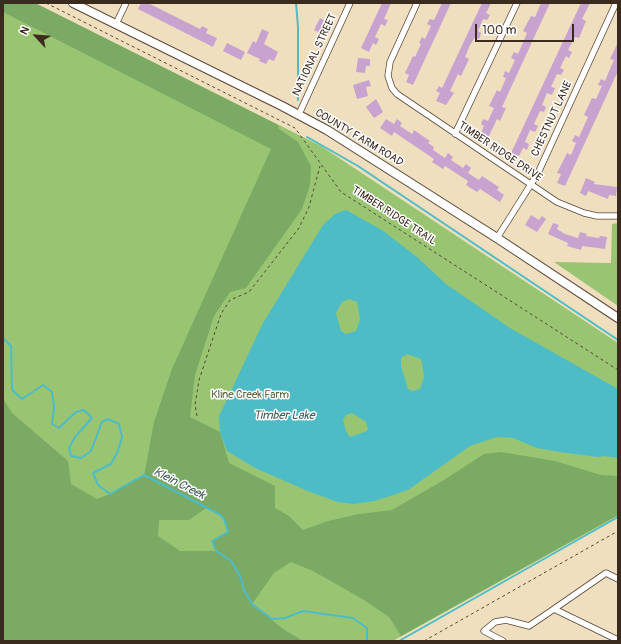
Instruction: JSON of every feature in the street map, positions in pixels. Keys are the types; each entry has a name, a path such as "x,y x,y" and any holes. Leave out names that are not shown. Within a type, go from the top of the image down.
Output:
{"main road":[{"name":"COUNTY FARM ROAD","path":"73,3 298,114 363,152 618,318"}],"street":[{"path":"116,24 126,3"},
{"name":"NATIONAL STREET","path":"298,114 350,3"},
{"name":"TIMBER RIDGE DRIVE","path":"417,3 391,57 388,76 392,88 397,94 557,202 575,210 597,216 618,216"},
{"path":"455,134 517,3"},
{"name":"CHESTNUT LANE","path":"497,238 531,185 616,3"},
{"path":"503,641 484,631 495,622 506,620 529,626 606,573 618,579"},
{"path":"554,609 618,640"}],"path":[{"name":"TIMBER RIDGE TRAIL","path":"46,3 295,128 341,192 618,370"},
{"path":"197,416 195,404 199,380 221,314 230,300 249,292 299,228 309,207 321,166"},
{"path":"424,641 618,531"}],"green space":[{"name":"Kline Creek Farm","path":"3,3 35,3 321,146 618,343 618,516 393,641 3,641"},
{"path":"3,3 35,3 278,125 279,129 298,142 311,166 310,185 302,209 246,288 230,292 214,316 195,375 190,417 220,432 229,463 275,486 275,508 289,516 303,530 328,521 359,514 392,510 444,480 484,454 501,452 555,461 601,475 618,476 618,515 401,636 389,617 364,600 313,571 291,562 274,573 252,604 283,629 303,641 3,641 3,398 12,413 68,461 71,484 97,499 110,494 144,476 154,422 172,369 271,149 3,12","holes":["206,508 219,514 224,519 228,532 212,541 216,551 180,551 158,536 159,520 189,520"]},
{"path":"618,223 618,306 554,262 611,263 612,224"}],"water":[{"name":"Timber Lake","path":"346,210 382,230 417,257 446,284 510,328 618,389 618,458 559,452 537,448 513,438 497,437 470,446 408,490 375,501 353,504 338,502 310,492 255,468 227,451 220,432 219,416 263,323 323,225 335,214","holes":["349,299 357,302 360,319 356,331 346,334 341,331 336,313 342,302","407,354 421,359 424,377 420,389 413,391 408,389 401,366 401,358","352,413 366,422 368,429 367,431 350,437 346,431 343,420 346,415"]}],"building":[{"path":"141,3 148,3 200,29 202,26 208,29 206,33 217,38 213,47 138,9"},
{"path":"382,3 391,3 384,19 388,20 385,26 381,24 375,37 379,39 376,45 373,43 369,52 361,48"},
{"path":"442,3 451,3 413,85 406,82 409,75 405,73 413,56 415,57 421,44 419,43 422,37 425,39 431,26 427,24 430,19 434,20"},
{"path":"482,3 491,3 486,13 490,15 487,20 483,19 478,31 481,33 479,39 475,37 470,45 465,57 469,59 461,76 458,74 450,91 454,93 446,105 436,101 440,93 436,91 439,86 442,88"},
{"path":"541,3 550,3 502,107 506,108 500,121 497,119 488,138 480,135 484,126 481,124 483,119 488,121 494,108 489,106 497,90 500,92 506,78 503,77 505,71 509,73 515,60 511,58 514,52 518,54 527,33 523,31 531,16 535,17"},
{"path":"581,3 590,3 582,19 586,21 579,38 575,37 568,50 572,52 569,58 566,56 560,68 564,70 561,75 557,74 551,87 555,88 552,95 547,93 542,105 546,107 544,112 540,111 534,124 538,126 535,132 530,130 525,142 529,144 527,150 523,148 519,156 511,153"},
{"path":"320,18 327,22 322,34 314,30"},
{"path":"262,29 269,32 264,44 278,52 274,61 269,59 266,64 259,61 260,59 247,53 253,41 256,43"},
{"path":"618,42 618,71 565,186 557,183 561,174 557,173 567,153 571,155 576,143 572,141 575,135 579,137 588,117 584,115 592,98 596,99 602,86 598,85 601,79 605,81 614,60 610,59"},
{"path":"227,43 245,52 241,60 223,51"},
{"path":"358,58 370,59 370,66 366,66 365,73 356,72"},
{"path":"369,80 371,86 366,87 368,96 357,99 353,85"},
{"path":"376,99 383,112 374,118 366,107"},
{"path":"386,119 394,124 397,119 402,123 400,126 412,134 414,130 430,141 428,143 434,147 433,150 445,158 448,153 453,157 451,160 463,168 466,164 471,168 468,173 479,180 482,176 499,187 497,190 504,195 500,202 480,189 477,192 466,185 468,181 445,166 443,169 432,162 434,159 394,132 392,136 380,128"},
{"path":"586,178 595,182 594,184 617,187 616,196 609,195 608,199 588,191 586,196 580,193"},
{"path":"531,215 539,220 542,216 546,219 537,232 525,225"},
{"path":"553,223 559,225 557,229 565,234 578,238 580,232 587,234 586,236 599,238 600,236 607,237 605,249 582,246 581,250 567,246 568,243 548,234"}],"waterway":[{"path":"296,3 298,27 298,100"},
{"path":"307,137 358,166 618,340"},
{"name":"Klein Creek","path":"3,338 11,346 12,390 22,399 43,385 52,392 54,407 52,424 59,428 76,412 84,410 92,418 75,437 69,448 71,456 81,458 91,451 102,422 108,419 119,424 122,437 118,451 111,464 93,473 98,485 110,494 144,475 219,514 224,519 228,532 212,541 216,551 231,561 240,576 244,590 252,604 272,619 285,618 303,611 353,618 367,628 367,641"},
{"path":"399,641 618,517"}]}
